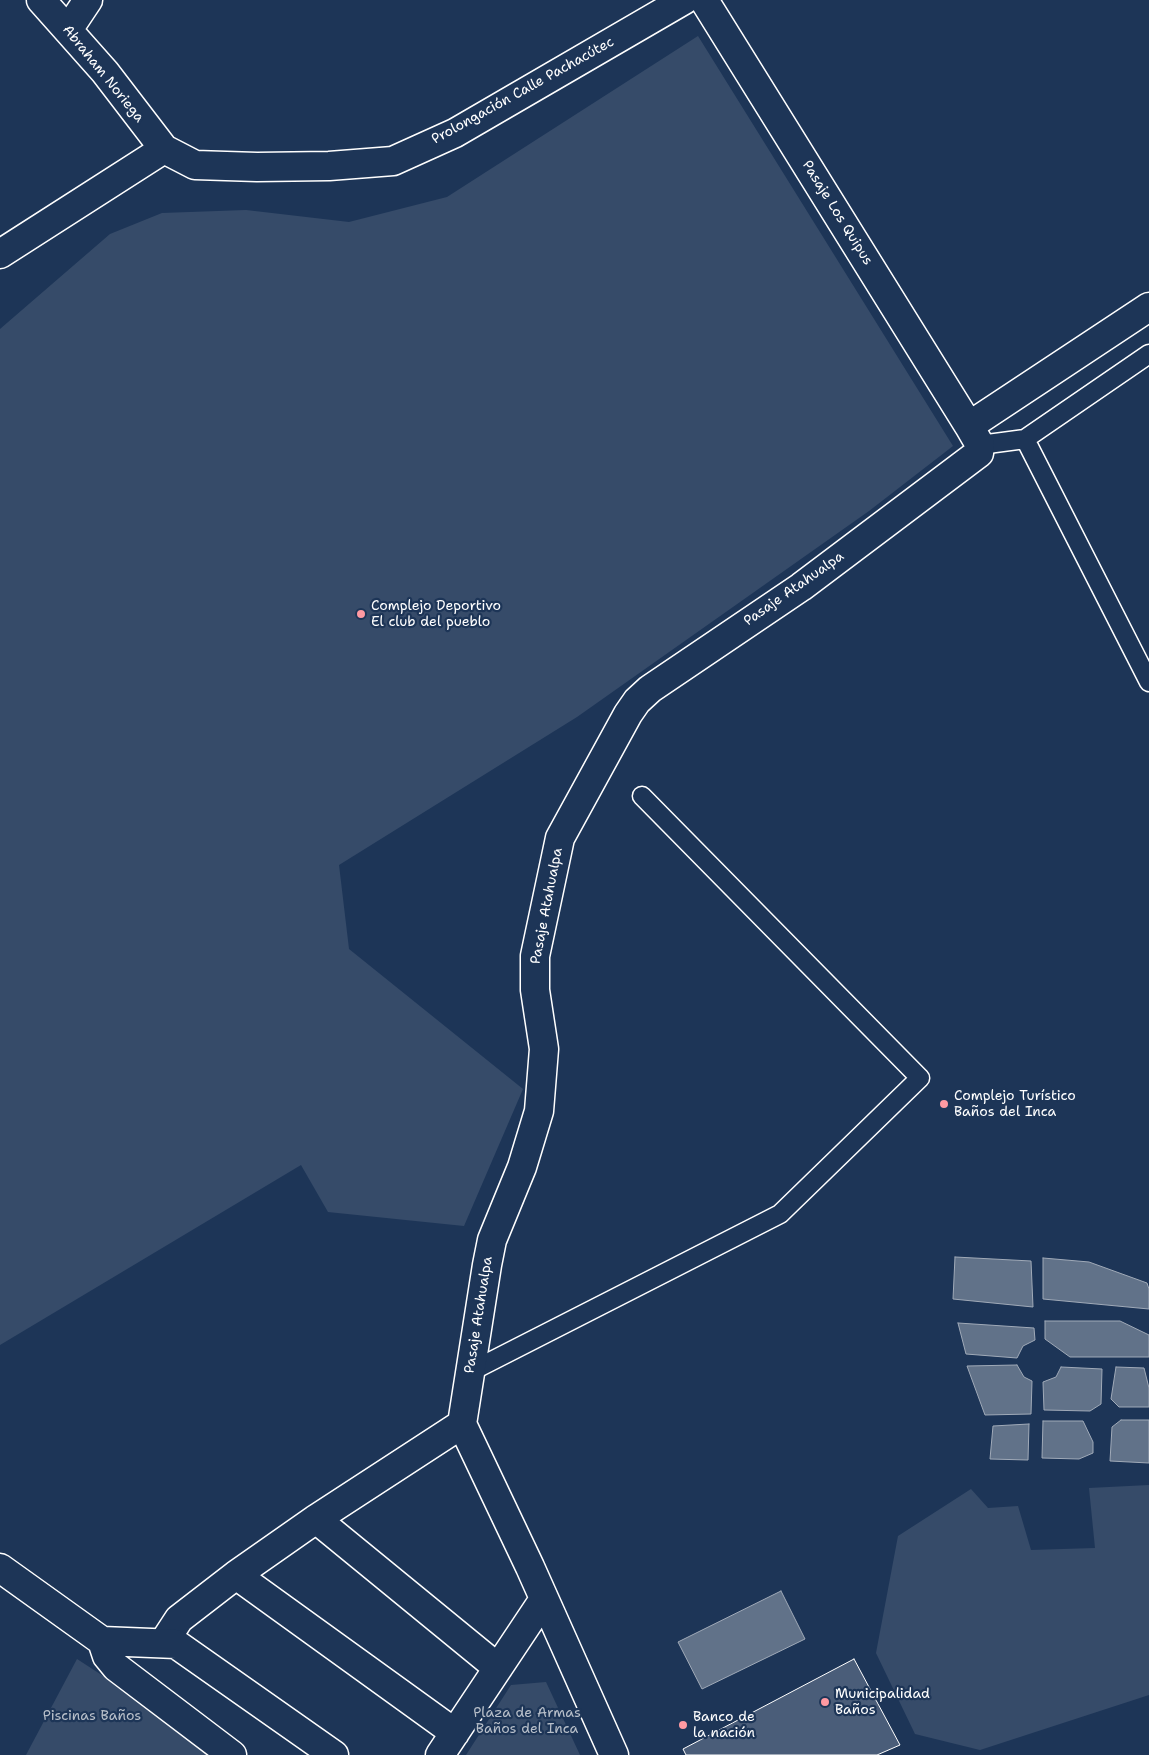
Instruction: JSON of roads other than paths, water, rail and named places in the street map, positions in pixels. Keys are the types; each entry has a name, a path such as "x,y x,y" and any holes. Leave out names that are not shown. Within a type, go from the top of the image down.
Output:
{"street":[{"name":"Abraham Noriega","path":"41,0 105,72 164,149"},
{"path":"68,30 88,0"},
{"name":"Prolongación Calle Pachacútec","path":"164,149 195,165 257,167 329,166 393,161 454,133 684,0"},
{"name":"Pasaje Los Quipus","path":"704,0 974,435"},
{"path":"0,254 164,149"},
{"name":"Pasaje Atahualpa","path":"462,1424 486,1265 492,1240 522,1167 539,1111 544,1048 535,990 535,956 560,838 628,714 637,701 650,689 801,587 979,453 974,435 1149,307"},
{"path":"164,1642 180,1619 236,1575 316,1519 462,1424 614,1755"},
{"path":"316,1519 498,1668"},
{"path":"0,1568 102,1641 164,1642 176,1644 334,1755"},
{"path":"236,1575 455,1733"},
{"path":"440,1755 544,1599"},
{"path":"102,1641 107,1656 116,1667 232,1755"}],"lane":[{"path":"974,435 1025,439 1149,354"},
{"path":"1025,439 1149,682"},
{"path":"470,1372 780,1214 920,1078 642,796"}],"place":[{"name":"Complejo Deportivo El club del pueblo","path":"361,614"},
{"name":"Complejo Turístico Baños del Inca","path":"944,1104"},
{"name":"Municipalidad Baños","path":"825,1702"},
{"name":"Banco de la nación","path":"683,1725"}],"park label":[{"name":"Piscinas Baños","path":"92,1716"},
{"name":"Plaza de Armas Baños del Inca","path":"527,1722"}]}
